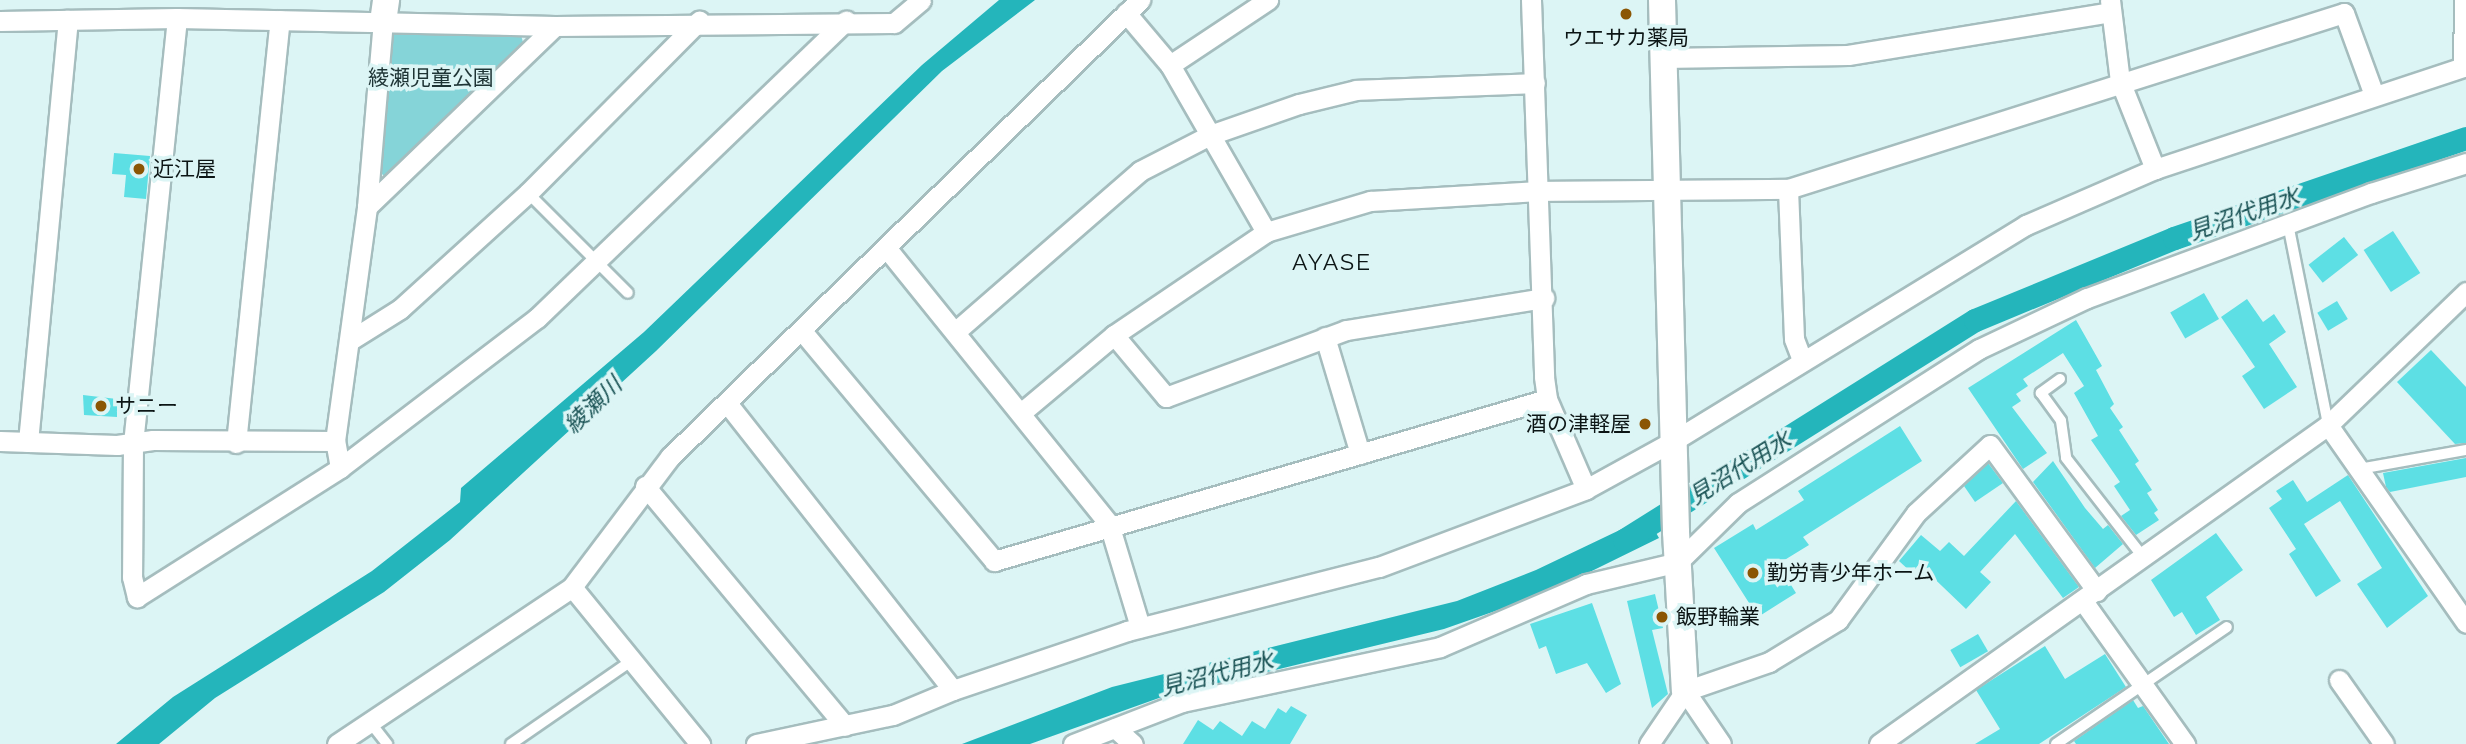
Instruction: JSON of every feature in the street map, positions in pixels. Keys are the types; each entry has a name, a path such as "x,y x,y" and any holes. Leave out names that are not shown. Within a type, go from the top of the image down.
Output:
{"street":[{"path":"0,21 177,18 280,20 384,11 555,26 699,21 894,23 921,0"},
{"path":"1170,65 1268,0"},
{"path":"1531,0 1547,399 1586,488"},
{"path":"1662,0 1676,532 1685,691 1721,744"},
{"path":"756,744 893,715 953,690 1140,627 1379,567 1586,488 1675,440 1802,359 2026,225 2155,169 2463,67 2464,0"},
{"path":"337,744 572,587 645,486 670,457 887,250 1133,6 1266,232"},
{"path":"1663,58 1849,55 2110,6 2120,81 2155,169"},
{"path":"340,468 335,441 367,207 384,11"},
{"path":"1022,412 1114,335 1266,232 1370,201 1539,191 1788,189 2120,81 2344,13 2374,95"},
{"path":"177,18 133,443 132,577 137,597 340,468 537,318 846,21"},
{"path":"27,442 68,20"},
{"path":"236,443 280,20"},
{"path":"349,341 400,309 528,193 699,21"},
{"path":"367,207 555,26"},
{"path":"955,332 1140,171 1210,135 1299,104 1356,90 1535,83"},
{"path":"1073,744 1182,702 1440,647 1586,584 1678,562 1738,503 1979,349 2087,298 2288,224 2466,163"},
{"path":"1788,189 1794,339 1802,359"},
{"path":"887,250 1022,412 1109,524 1140,627"},
{"path":"1879,744 2328,425 2466,292"},
{"path":"1114,335 1166,397 1325,337 1544,298"},
{"path":"802,331 994,561 1109,524 1547,399"},
{"path":"1325,337 1360,454"},
{"path":"727,403 953,690"},
{"path":"2328,425 2466,622"},
{"path":"0,440 133,443 335,441"},
{"path":"1648,744 1685,691 1769,662 1838,620 1916,513 1990,445 2090,596 2143,685 2185,744"},
{"path":"645,486 845,726"},
{"path":"572,587 634,659 700,744"},
{"path":"2339,680 2384,744"},
{"path":"1115,728 1133,744"}],"lane":[{"path":"528,193 628,293"},
{"path":"2288,224 2328,425"},
{"path":"2060,379 2041,393 2061,421 2066,458 2143,557"},
{"path":"2358,469 2466,450"},
{"path":"2056,744 2227,627"},
{"path":"511,744 634,659"},
{"path":"370,722 387,744"}],"green space":[{"name":"綾瀬児童公園","path":"392,34 521,35 524,46 389,181 378,170"}],"water":[{"name":"綾瀬川","path":"999,0 1035,0 942,71 656,351 450,540 384,592 215,698 159,744 116,744 173,697 372,571 460,502 461,488 644,332 922,65"},
{"path":"1647,517 1659,538 1547,593 1444,629 1159,698 1030,744 962,744 1112,687 1457,601 1536,570"}],"building":[{"path":"114,153 150,156 146,199 124,197 126,175 112,174"},
{"path":"2393,231 2420,273 2391,292 2364,250"},
{"path":"2344,237 2358,255 2323,283 2309,265"},
{"path":"2204,293 2219,319 2185,338 2170,313"},
{"path":"2247,299 2263,322 2274,314 2286,332 2269,344 2297,387 2264,409 2242,376 2255,367 2221,317"},
{"path":"2337,301 2348,319 2328,331 2317,313"},
{"path":"2076,320 2102,366 2096,370 2114,404 2110,408 2123,427 2119,430 2139,461 2135,464 2152,490 2147,493 2158,510 2154,513 2159,520 2136,535 2121,516 2130,510 2114,486 2120,482 2091,440 2098,436 2074,393 2084,386 2063,353 2023,379 2028,386 2016,394 2021,401 2012,407 2047,453 2023,469 1968,388"},
{"path":"2431,350 2466,387 2466,443 2455,444 2397,382"},
{"path":"83,395 117,399 117,417 84,415"},
{"path":"1900,426 1922,461 1803,537 1809,545 1778,564 1796,593 1758,617 1714,548 1753,524 1756,530 1804,500 1798,491"},
{"path":"2466,458 2466,477 2390,492 2386,487 2383,473"},
{"path":"2053,461 2085,508 2103,529 2108,525 2123,544 2095,568 2033,482"},
{"path":"1988,463 2003,483 1975,502 1964,486"},
{"path":"2348,475 2428,596 2387,628 2357,584 2382,568 2340,501 2304,524 2341,581 2316,597 2289,554 2296,549 2269,508 2282,499 2276,491 2293,480 2307,502"},
{"path":"2016,501 2079,587 2063,598 2015,534 1980,572 1991,582 1966,609 1919,564 1912,573 1899,561 1921,535 1940,551 1949,542 1964,556"},
{"path":"2216,533 2243,570 2206,597 2220,620 2196,635 2182,612 2174,617 2151,580"},
{"path":"1655,594 1663,628 1652,630 1668,694 1652,708 1627,601"},
{"path":"1592,603 1621,684 1606,693 1587,663 1556,674 1546,646 1539,649 1530,624"},
{"path":"1978,634 1988,651 1960,667 1950,650"},
{"path":"2045,646 2065,679 2105,654 2126,687 2039,744 1975,744 2000,729 1976,690"},
{"path":"2133,700 2138,708 2143,706 2169,744 2076,744 2074,741"},
{"path":"1291,706 1307,715 1290,744 1183,744 1198,720 1213,730 1220,721 1242,736 1252,721 1265,729 1278,708 1286,713"}],"waterway":[{"name":"見沼代用水","path":"1624,540 1975,320 2174,238 2466,138"}],"place":[{"name":"ウエサカ薬局","path":"1626,14"},
{"name":"近江屋","path":"139,169"},
{"name":"サニー","path":"101,406"},
{"name":"酒の津軽屋","path":"1645,424"},
{"name":"勤労青少年ホーム","path":"1753,573"},
{"name":"飯野輪業","path":"1662,617"}],"district":[{"name":"AYASE","path":"1332,262"}]}
